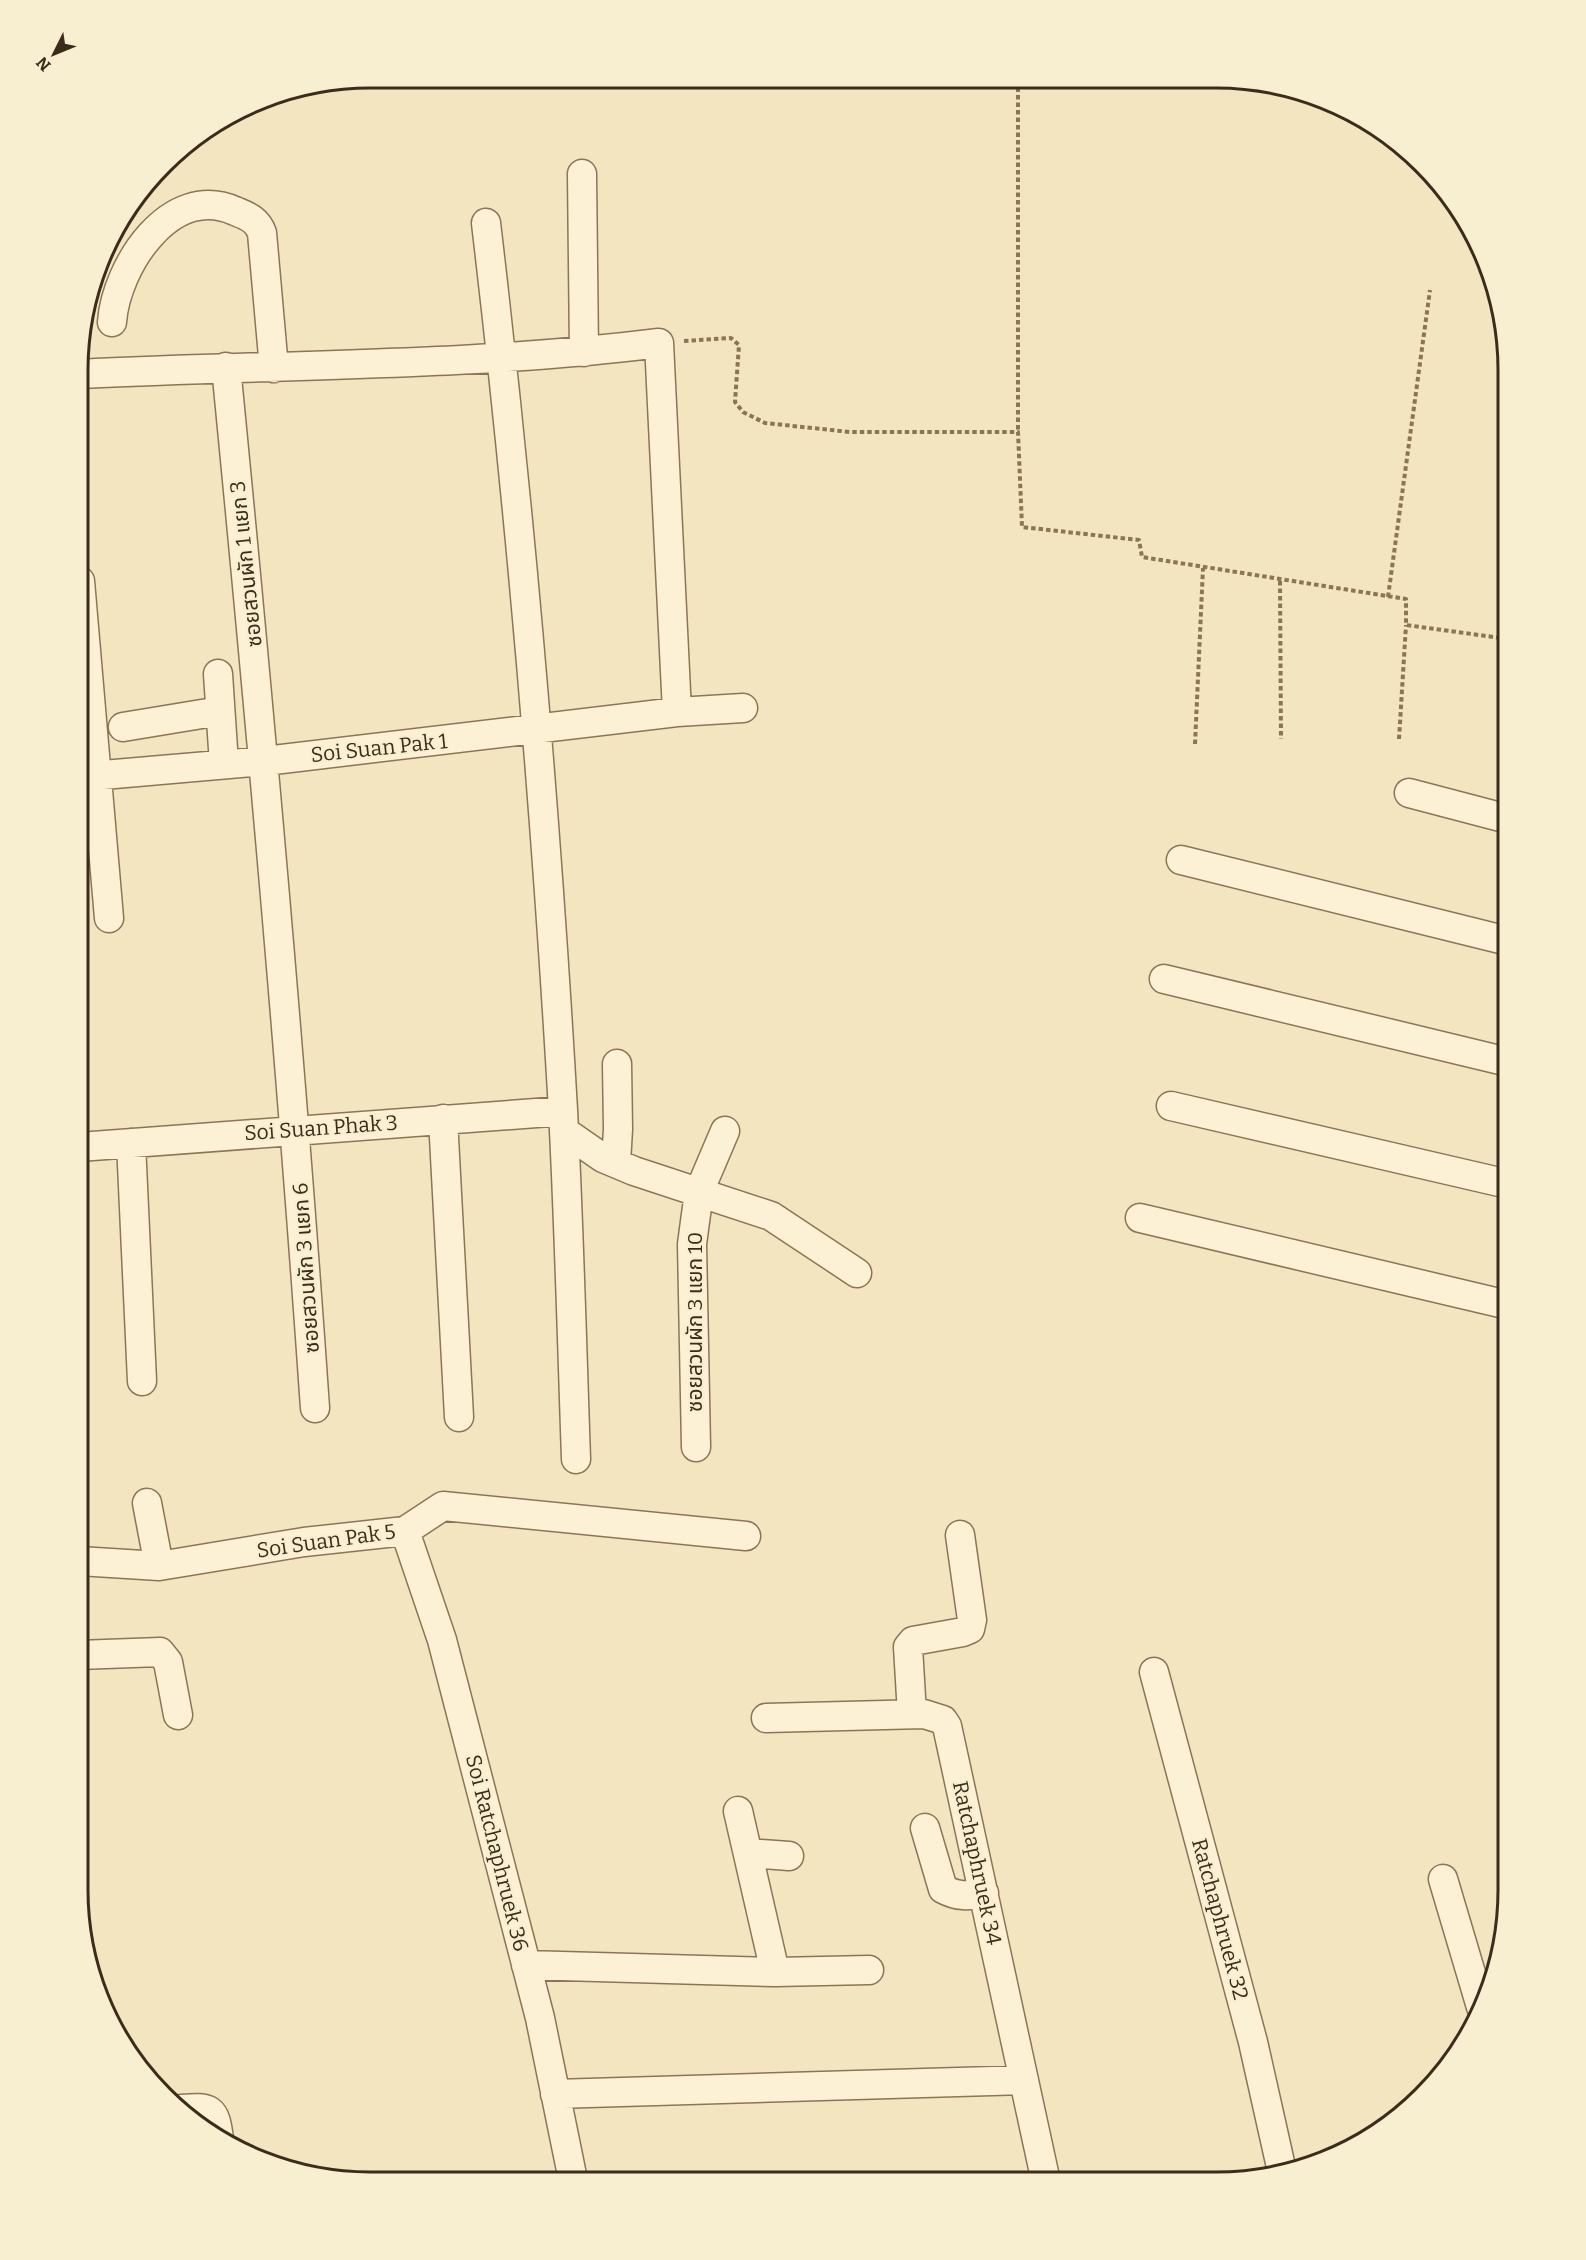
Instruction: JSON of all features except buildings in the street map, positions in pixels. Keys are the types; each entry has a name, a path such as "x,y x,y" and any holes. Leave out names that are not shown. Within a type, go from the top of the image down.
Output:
{"street":[{"path":"582,174 584,352"},
{"path":"112,322 113,307 126,276 150,232 174,213 222,205 253,219 262,233 274,368"},
{"path":"486,223 502,357 536,730 563,1121 576,1459"},
{"path":"88,374 226,367 274,368 502,357 584,352 659,343 677,712"},
{"name":"ซอยสวนผัก 1 แยก 3","path":"226,367 265,760 296,1129"},
{"path":"218,674 224,764"},
{"name":"Soi Suan Pak 1","path":"88,777 265,760 677,712 743,708"},
{"path":"123,727 220,711"},
{"path":"88,777 109,918"},
{"path":"1409,793 1498,816"},
{"path":"1181,860 1498,939"},
{"path":"1164,979 1498,1060"},
{"path":"616,1163 617,1064"},
{"path":"1171,1106 1498,1182"},
{"path":"443,1119 459,1417"},
{"name":"Soi Suan Phak 3","path":"88,1146 443,1119 563,1121"},
{"path":"563,1121 603,1158 771,1216 857,1273"},
{"name":"ซอยสวนผัก 3 แยก 6","path":"296,1129 315,1408"},
{"name":"ซอยสวนผัก 3 แยก 10","path":"696,1448 692,1244 699,1192 725,1131"},
{"path":"131,1143 142,1381"},
{"path":"1140,1218 1498,1303"},
{"path":"147,1503 159,1566"},
{"name":"Soi Suan Pak 5","path":"88,1562 159,1566 304,1542 405,1530 442,1506 746,1536"},
{"name":"Soi Ratchaphruek 36","path":"405,1530 442,1640 526,1965 571,2172"},
{"path":"912,1714 908,1647 912,1641 970,1629 972,1620 960,1535"},
{"path":"88,1655 160,1652 168,1662 178,1714"},
{"name":"Ratchaphruek 32","path":"1154,1672 1250,2031 1280,2164"},
{"name":"Ratchaphruek 34","path":"766,1718 912,1714 936,1716 944,1720 1044,2172"},
{"path":"738,1811 775,1972"},
{"path":"925,1828 943,1889 954,1895 984,1893"},
{"path":"748,1853 789,1856"},
{"path":"1443,1879 1477,1995"},
{"path":"526,1965 775,1972 869,1970"},
{"path":"555,2094 1024,2080"},
{"path":"193,2108 204,2108 212,2111 216,2117 217,2126"}],"path":[{"path":"1018,88 1018,432 1022,527 1139,540 1142,557 1280,581 1406,599 1399,739"},
{"path":"1388,597 1430,290"},
{"path":"659,343 731,338 739,345 735,402 743,412 765,423 850,432 1018,432"},
{"path":"1195,744 1203,568"},
{"path":"1280,581 1281,739"},
{"path":"1406,625 1498,638"}]}
